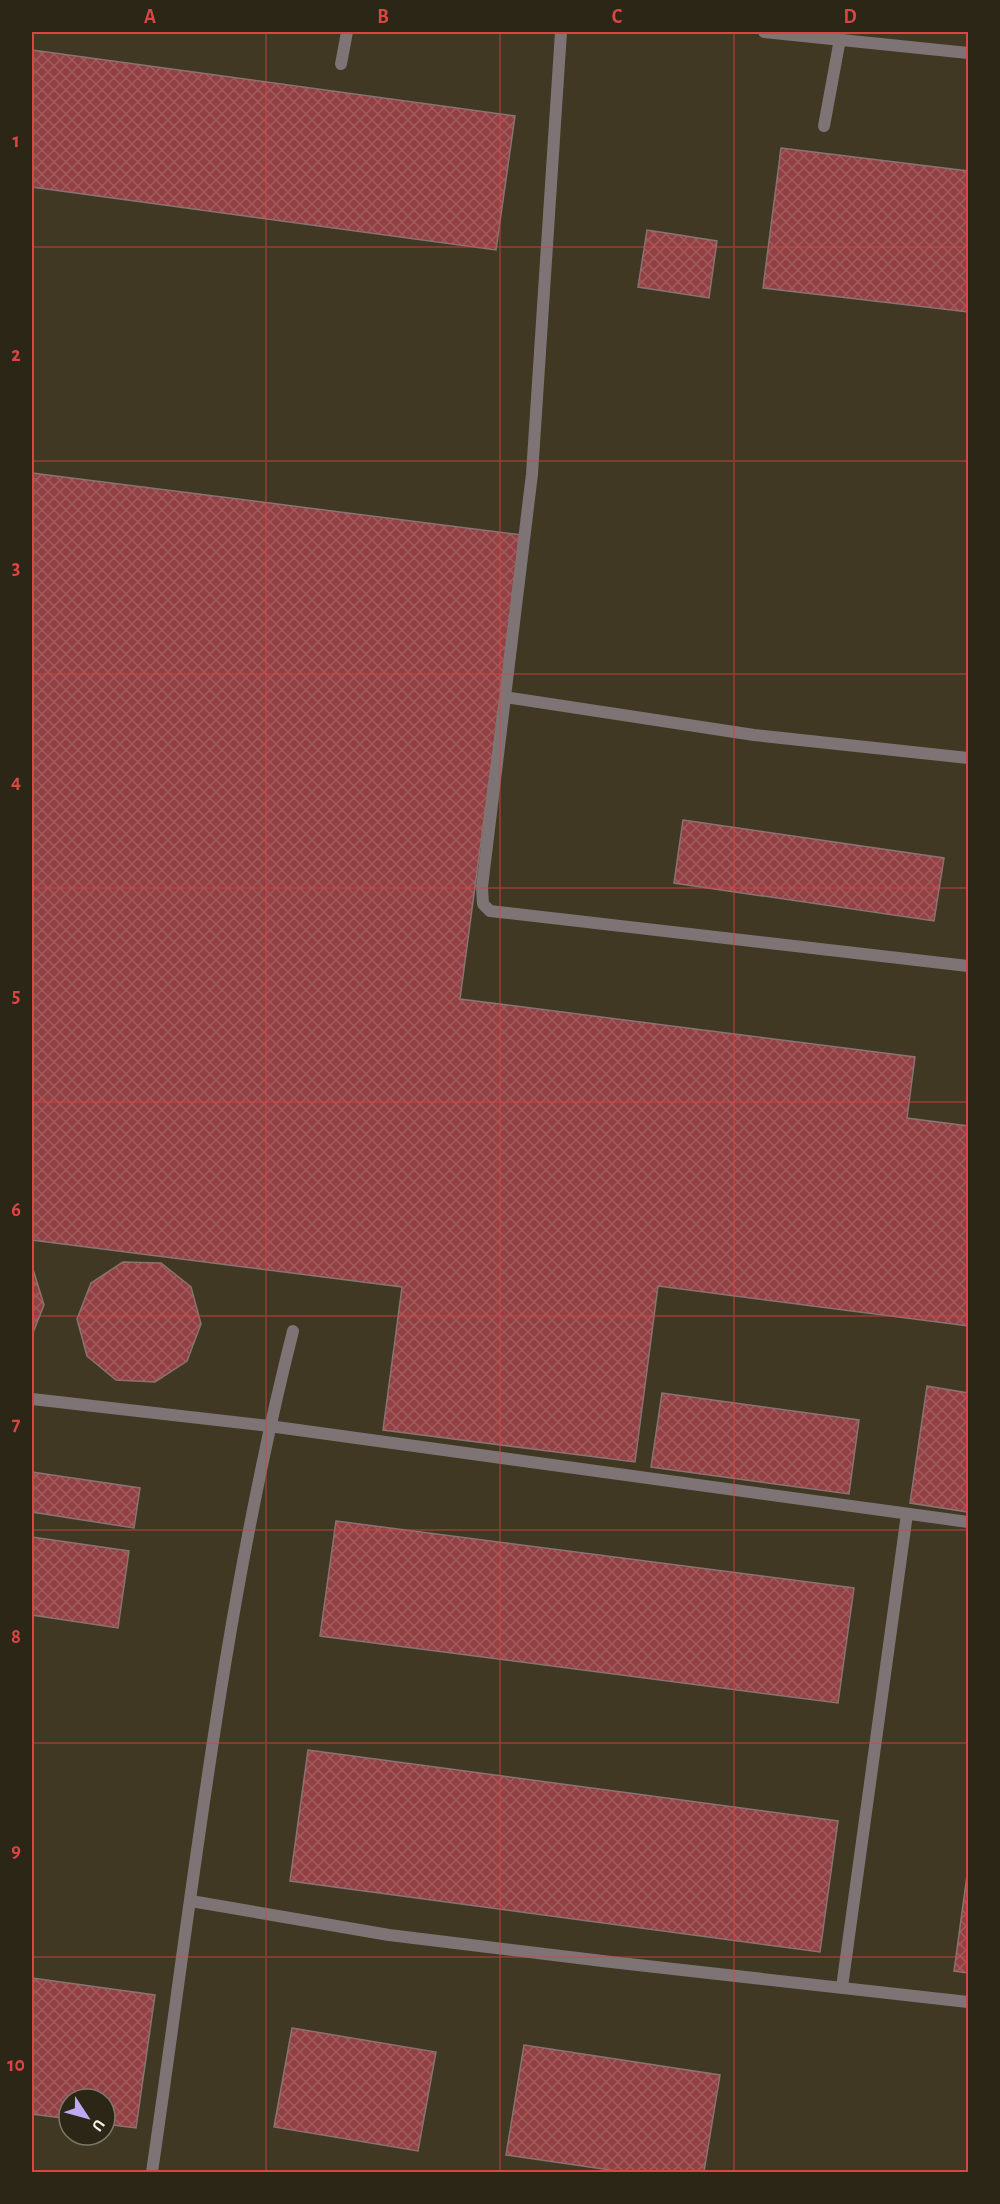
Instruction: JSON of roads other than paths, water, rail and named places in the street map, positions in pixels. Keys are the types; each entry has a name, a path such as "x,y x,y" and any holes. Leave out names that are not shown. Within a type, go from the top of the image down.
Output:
{"lane":[{"path":"342,64 347,32"},
{"path":"561,32 532,474 482,887 483,904 490,911 969,966"},
{"path":"764,32 969,53"},
{"path":"824,126 840,39"},
{"path":"505,697 754,735 969,758"},
{"path":"152,2172 222,1676 269,1425 293,1331"},
{"path":"32,1400 269,1425 969,1522"},
{"path":"842,1987 907,1514"},
{"path":"191,1901 389,1935 969,2002"}]}
